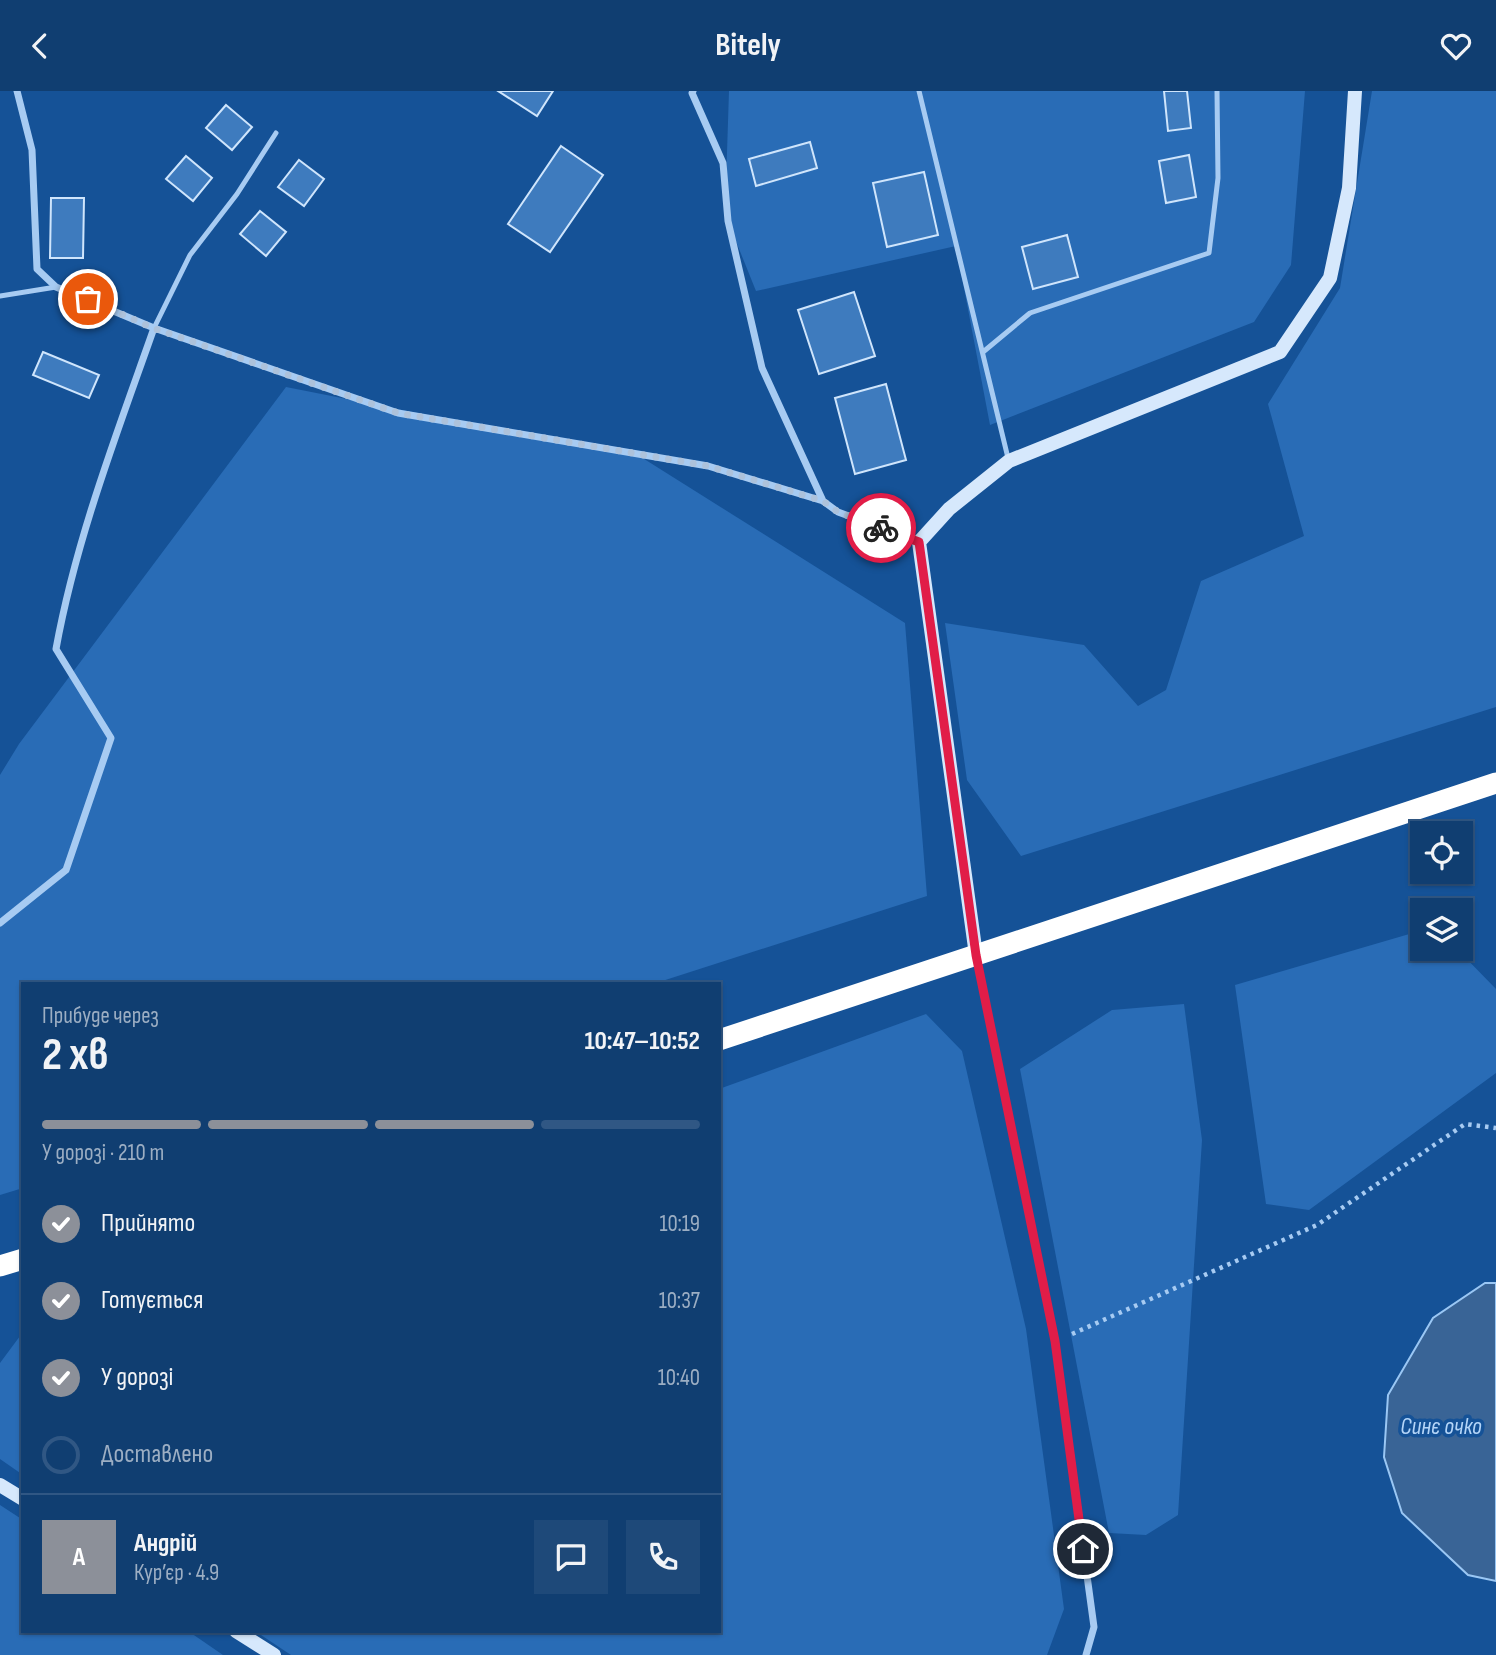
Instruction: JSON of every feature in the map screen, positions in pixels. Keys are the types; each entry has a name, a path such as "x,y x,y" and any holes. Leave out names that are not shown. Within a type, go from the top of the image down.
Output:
{"highway":[{"path":"721,1039 1496,783"},
{"path":"0,1266 21,1260"}],"street":[{"path":"17,91 32,151 37,269 56,287 153,328 398,413 708,466 823,501 838,512 919,542"},
{"path":"693,91 723,163 728,221 762,368 823,501"},
{"path":"919,542 949,509 1009,461 1280,352 1330,278 1349,188 1354,91"},
{"path":"0,923 66,870 111,738 56,649 64,607 101,478 153,328"},
{"path":"919,542 976,955 1055,1341 1094,1627 1086,1655"},
{"path":"0,1485 21,1498"},
{"path":"239,1633 274,1655"}],"lane":[{"path":"919,91 1009,461"},
{"path":"983,352 1030,313 1209,253 1218,178 1217,91"},
{"path":"153,328 190,255 237,194 276,133"},
{"path":"0,296 56,287"}],"path":[{"path":"1055,1341 1317,1225 1465,1124 1496,1128"}],"shaded area":[{"path":"729,91 1305,91 1291,265 1254,322 990,425 956,246 756,291 725,214"},
{"path":"1372,91 1496,91 1496,707 1021,856 967,780 945,623 1084,645 1138,706 1166,690 1201,581 1304,536 1268,404 1340,288"},
{"path":"286,387 641,457 905,623 927,896 659,982 21,982 21,1189 0,1195 0,775 19,744"},
{"path":"1410,934 1410,961 1469,961 1496,989 1496,1073 1309,1210 1266,1204 1235,985"},
{"path":"1184,1004 1202,1140 1178,1515 1146,1535 1109,1533 1020,1069 1112,1010"},
{"path":"926,1014 962,1051 1026,1329 1064,1609 1047,1655 291,1655 258,1633 721,1633 721,1088"},
{"path":"21,1335 21,1474 0,1459 0,1363"},
{"path":"0,1505 21,1519 21,1633 191,1633 223,1655 0,1655"}],"water":[{"name":"Синє очко","path":"1485,1283 1496,1283 1496,1581 1468,1575 1402,1513 1384,1457 1388,1395 1433,1318"}],"building":[{"path":"498,91 553,91 537,116"},
{"path":"1164,91 1187,91 1191,128 1168,131"},
{"path":"226,105 252,127 232,150 206,128"},
{"path":"810,142 817,168 756,186 749,159"},
{"path":"561,146 603,175 550,252 508,224"},
{"path":"1189,155 1196,197 1166,203 1159,161"},
{"path":"186,156 212,178 193,201 166,179"},
{"path":"299,160 324,179 304,206 278,187"},
{"path":"924,172 938,235 887,247 873,183"},
{"path":"51,198 84,198 83,258 50,258"},
{"path":"260,211 286,232 266,256 240,234"},
{"path":"1067,235 1078,277 1033,289 1022,247"},
{"path":"854,292 875,356 819,374 798,310"},
{"path":"43,352 99,375 89,398 33,375"},
{"path":"886,384 906,460 855,474 835,398"}],"way so far":[{"path":"88,299 153,328 398,413 708,466 823,501 838,512 881,528"}],"route":[{"path":"881,528 919,542 976,955 1055,1341 1083,1549"}]}
